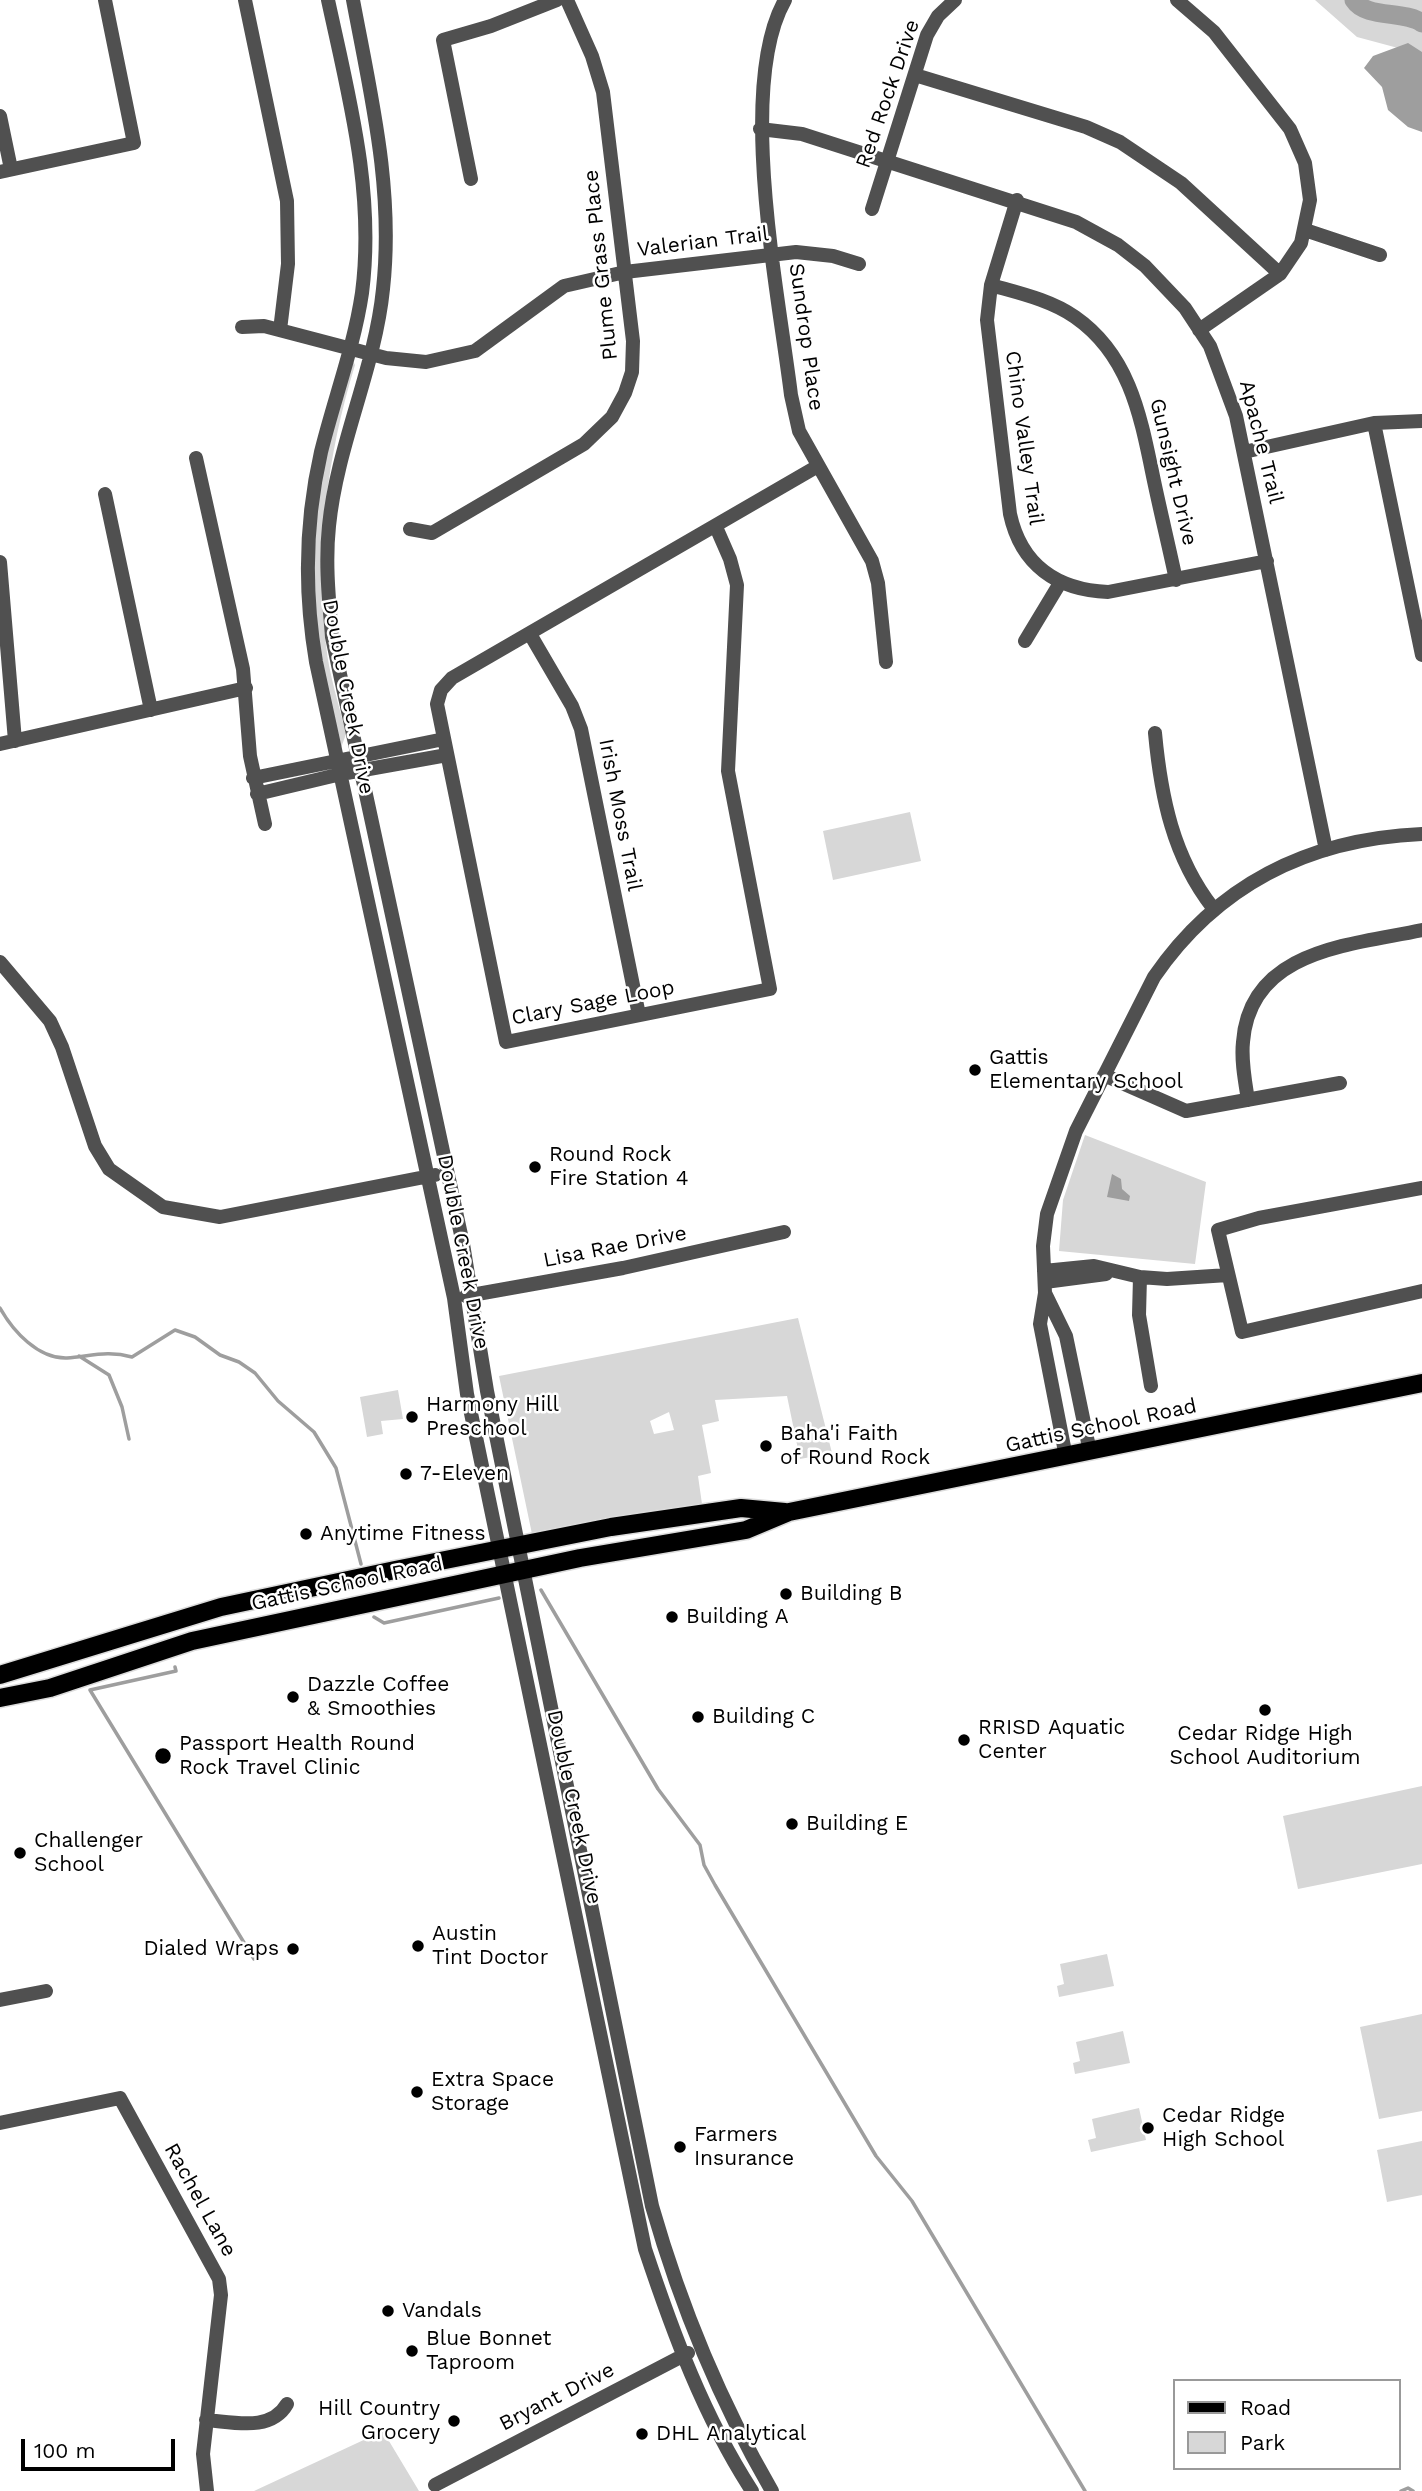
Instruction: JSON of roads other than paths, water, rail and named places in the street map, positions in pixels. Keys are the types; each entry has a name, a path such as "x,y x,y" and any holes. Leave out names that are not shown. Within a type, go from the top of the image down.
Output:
{"main road":[{"name":"Gattis School Road","path":"0,1698 50,1688 192,1641 524,1570 746,1530 789,1512 1422,1383"},
{"name":"Gattis School Road","path":"0,1675 221,1607 519,1545 611,1527 741,1508 789,1512"}],"street":[{"path":"0,116 5,170 134,143 105,0"},
{"path":"245,0 287,201 288,264 280,330"},
{"name":"Double Creek Drive","path":"328,0 358,136 364,181 366,245 362,294 315,481 308,549 310,625 454,1298 467,1394 645,2249 682,2356 720,2435 752,2491"},
{"name":"Double Creek Drive","path":"353,0 386,193 383,291 370,354 338,476 329,525 327,579 332,637 473,1295 487,1391 652,2206 699,2347 729,2413 772,2491"},
{"path":"471,179 443,40 491,26 556,0"},
{"name":"Plume Grass Place","path":"410,529 432,533 584,444 612,417 628,383 634,359 603,92 592,56 566,0"},
{"name":"Sundrop Place","path":"785,0 775,25 760,130 794,414 799,431 863,540 872,561 879,593 886,662"},
{"name":"Red Rock Drive","path":"872,209 933,22 955,0"},
{"path":"1177,0 1214,32 1290,129 1305,163 1309,181 1310,200 1306,230 1280,274 1199,330"},
{"path":"915,75 1086,127 1119,142 1181,183 1280,274"},
{"name":"Apache Trail","path":"760,130 802,134 1017,200 1076,222 1118,245 1166,288 1199,330 1224,381 1244,452 1326,850"},
{"name":"Chino Valley Trail","path":"1017,200 991,285 989,336 1013,529 1028,558 1060,583 1084,590 1108,592 1267,561"},
{"path":"1306,230 1380,255"},
{"name":"Valerian Trail","path":"242,327 280,330 370,354 426,362 475,351 564,286 625,272 812,253 859,264"},
{"name":"Gunsight Drive","path":"991,285 1053,304 1073,315 1105,343 1124,373 1139,408 1176,580"},
{"path":"1244,452 1374,423 1422,421"},
{"path":"1374,423 1422,655"},
{"path":"196,458 246,688 253,778 265,824"},
{"name":"Clary Sage Loop","path":"716,527 730,559 737,585 728,771 771,989 506,1041 437,704 445,684 818,466"},
{"path":"105,494 151,710"},
{"path":"0,562 16,741"},
{"path":"1025,641 1060,583"},
{"name":"Irish Moss Trail","path":"530,634 572,706 581,729 639,1015"},
{"path":"0,744 246,688"},
{"path":"1155,733 1178,852 1193,880 1213,908"},
{"path":"253,778 289,778 358,763 444,738"},
{"path":"358,763 447,755"},
{"path":"257,794 289,778"},
{"path":"1066,1457 1040,1324 1045,1282 1047,1214 1076,1131 1154,977 1187,934 1213,908 1256,878 1326,850 1422,834"},
{"path":"1248,1100 1242,1060 1244,1034 1256,1001 1272,979 1293,963 1317,952 1422,930"},
{"path":"0,962 50,1021 62,1047 95,1146 109,1169 136,1191 163,1207 220,1217 447,1173"},
{"path":"1104,1075 1186,1111 1340,1083"},
{"path":"1422,1188 1271,1216 1218,1230 1242,1332 1422,1291"},
{"name":"Lisa Rae Drive","path":"454,1298 623,1268 784,1232"},
{"path":"1045,1282 1094,1266 1140,1277 1193,1280 1228,1275"},
{"path":"1140,1277 1139,1315 1151,1386"},
{"path":"1045,1282 1066,1336 1090,1452"},
{"path":"0,2000 46,1991"},
{"name":"Rachel Lane","path":"0,2123 120,2098 219,2279 221,2295 203,2469 207,2491"},
{"name":"Bryant Drive","path":"435,2485 699,2347"},
{"path":"206,2420 260,2422 273,2419 287,2404"}],"waterway":[{"path":"1354,0 1367,10 1422,23"},
{"path":"0,1308 27,1342 56,1357 107,1354 132,1357 175,1330 195,1337 220,1355 239,1362 255,1373 278,1401 314,1432 336,1468 361,1564"},
{"path":"79,1356 109,1375 122,1407 129,1439"},
{"path":"541,1590 658,1789 700,1845 704,1865 715,1885 876,2156 912,2201 1085,2491"},
{"path":"374,1617 384,1623 499,1598"},
{"path":"175,1667 176,1671 90,1690 254,1959"},
{"path":"1401,2491 1408,2488 1413,2491"}],"place":[{"name":"Gattis Elementary School","path":"975,1070"},
{"name":"Round Rock Fire Station 4","path":"535,1167"},
{"name":"Harmony Hill Preschool","path":"412,1417"},
{"name":"Baha'i Faith of Round Rock","path":"766,1446"},
{"name":"7-Eleven","path":"406,1474"},
{"name":"Anytime Fitness","path":"306,1534"},
{"name":"Building B","path":"786,1594"},
{"name":"Building A","path":"672,1617"},
{"name":"Dazzle Coffee & Smoothies","path":"293,1697"},
{"name":"Cedar Ridge High School Auditorium","path":"1265,1710"},
{"name":"Building C","path":"698,1717"},
{"name":"RRISD Aquatic Center","path":"964,1740"},
{"name":"Passport Health Round Rock Travel Clinic","path":"163,1756"},
{"name":"Building E","path":"792,1824"},
{"name":"Challenger School","path":"20,1853"},
{"name":"Austin Tint Doctor","path":"418,1946"},
{"name":"Dialed Wraps","path":"293,1949"},
{"name":"Extra Space Storage","path":"417,2092"},
{"name":"Cedar Ridge High School","path":"1148,2128"},
{"name":"Farmers Insurance","path":"680,2147"},
{"name":"Vandals","path":"388,2311"},
{"name":"Blue Bonnet Taproom","path":"412,2351"},
{"name":"Hill Country Grocery","path":"454,2421"},
{"name":"DHL Analytical","path":"642,2434"}]}
